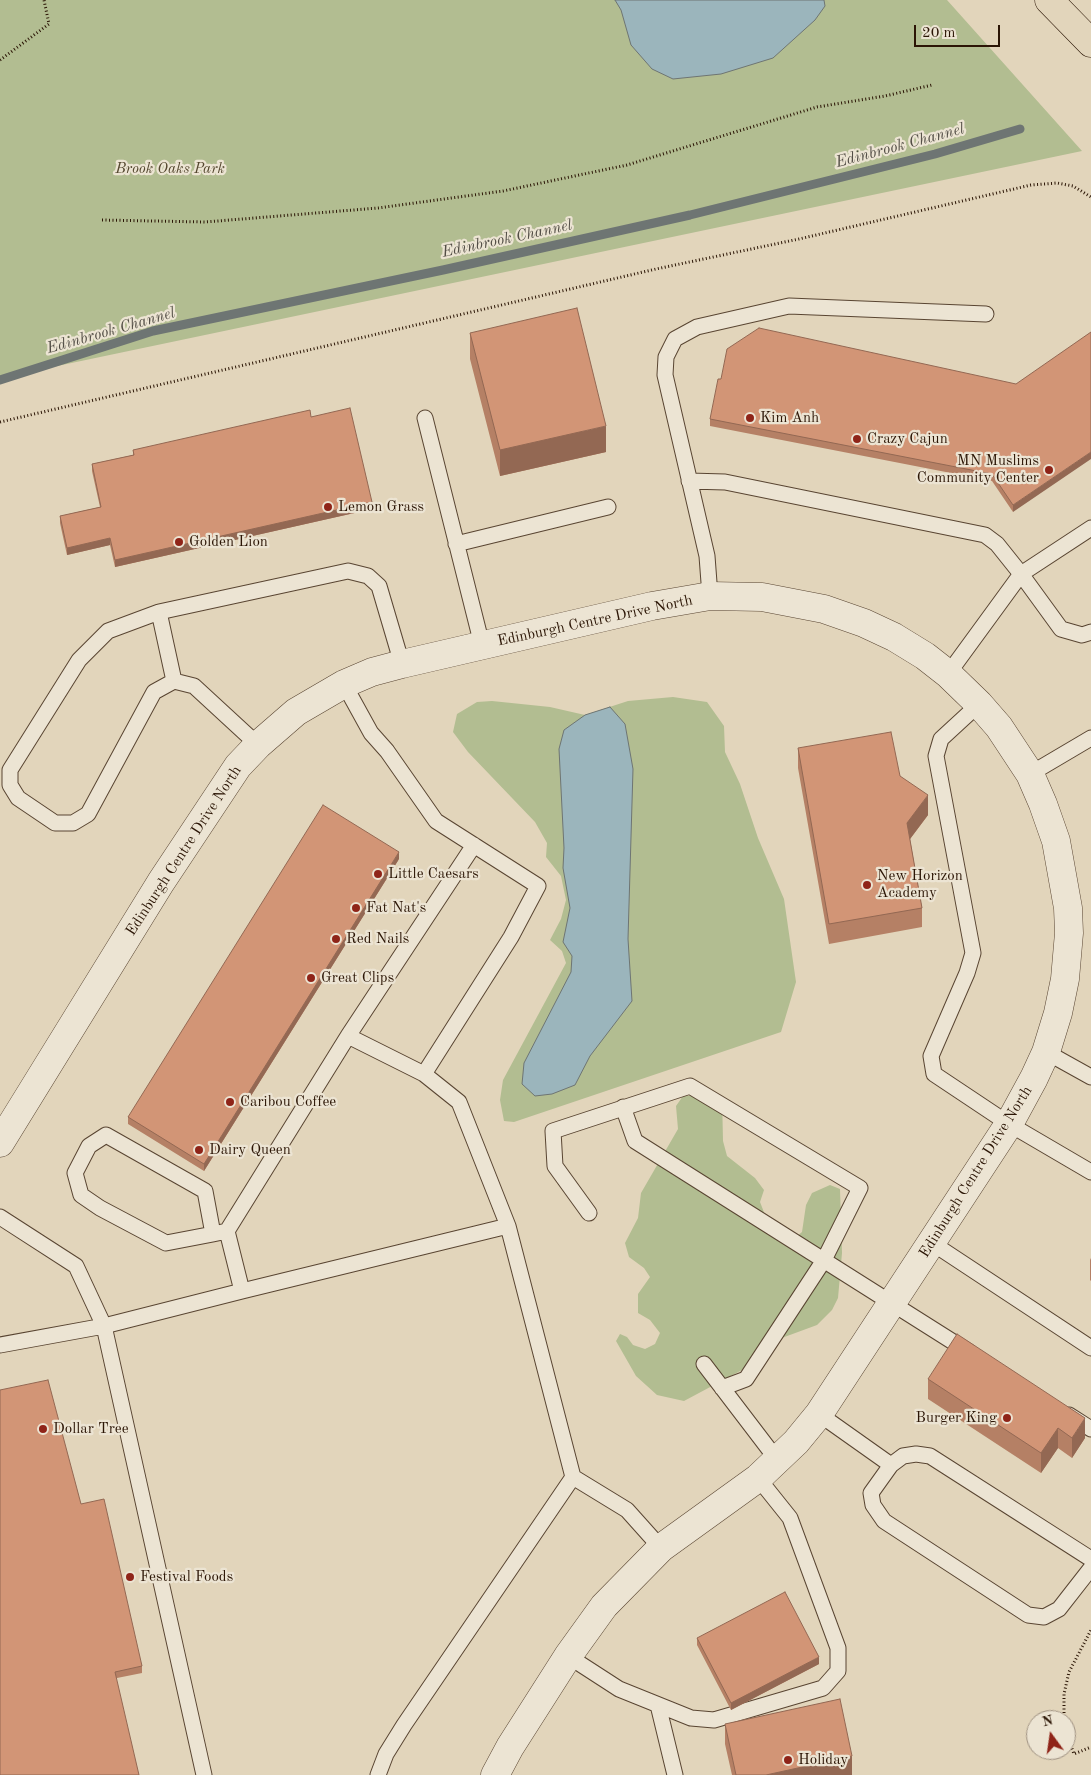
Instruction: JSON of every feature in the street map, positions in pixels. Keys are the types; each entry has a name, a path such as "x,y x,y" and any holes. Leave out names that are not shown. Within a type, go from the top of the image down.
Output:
{"highway":[{"path":"1049,0 1091,43"}],"street":[{"name":"Edinburgh Centre Drive North","path":"0,1143 220,790 238,766 258,745 296,712 344,684 372,672 652,606 710,596 762,597 824,609 864,622 894,637 925,656 948,674 979,704 999,727 1030,774 1056,841 1068,908 1069,933 1065,979 1058,1014 1046,1052 1009,1124 818,1414 778,1461 758,1478 661,1548 604,1606 568,1656 510,1747 495,1775"}],"lane":[{"path":"710,596 707,556 665,375 666,357 675,339 697,327 790,306 986,314"},
{"path":"425,418 482,645"},
{"path":"689,481 725,482 986,535 997,544 1021,574 1060,629 1082,635 1091,632"},
{"path":"456,544 608,507"},
{"path":"948,674 1021,574 1091,528"},
{"path":"258,745 194,686 174,681 154,692 88,814 73,823 55,823 18,798 10,785 10,770 79,660 108,631 159,612 348,572 368,576 379,586 402,664"},
{"path":"159,612 174,681"},
{"path":"344,684 371,733 387,751 436,821 538,886 511,937 424,1074"},
{"path":"979,704 941,739 936,756 973,953 967,973 932,1056 934,1074 1009,1124 1091,1172"},
{"path":"1030,774 1091,738"},
{"path":"242,1291 220,1232 205,1192 106,1135 89,1146 75,1173 81,1195 100,1208 166,1243 220,1232 474,845"},
{"path":"348,1036 424,1074 459,1102 508,1226 573,1477 627,1510 661,1548"},
{"path":"1046,1052 1091,1077"},
{"path":"589,1213 555,1166 553,1131 690,1086 860,1188 824,1260 746,1379 722,1388"},
{"path":"623,1107 635,1141 984,1361"},
{"path":"0,1217 76,1266 104,1326 204,1775"},
{"path":"0,1345 104,1326 508,1226"},
{"path":"932,1242 1091,1348"},
{"path":"704,1364 778,1461"},
{"path":"1058,1408 1091,1429"},
{"path":"818,1414 891,1465"},
{"path":"1091,1559 930,1456 916,1454 903,1456 891,1465 872,1493 873,1506 884,1521 1028,1615 1044,1617 1060,1609 1091,1568"},
{"path":"378,1775 386,1754 404,1724 573,1477"},
{"path":"568,1656 619,1689 691,1718 714,1720 822,1688 838,1671 838,1648 790,1518 758,1478"},
{"path":"658,1705 675,1775"}],"path":[{"path":"0,60 49,24 44,0"},
{"path":"102,220 205,222 378,208 503,191 627,165 817,107 885,96 932,85"},
{"path":"0,422 656,269 1031,185 1057,183 1073,186 1091,197"},
{"path":"1064,1710 1064,1694 1068,1672 1091,1630"},
{"path":"1076,1753 1091,1747"}],"green space":[{"name":"Brook Oaks Park","path":"0,0 947,0 1082,151 0,378"},
{"path":"673,697 707,702 724,726 725,752 740,784 758,838 784,899 796,982 781,1032 514,1122 504,1121 500,1100 503,1080 566,963 562,951 550,940 561,919 566,900 561,876 546,857 547,843 535,822 468,752 453,732 457,714 477,702 492,701 550,707 585,715 628,701"},
{"path":"683,1096 722,1096 723,1141 727,1156 755,1178 764,1190 760,1202 767,1220 795,1238 802,1232 806,1205 812,1193 830,1185 840,1189 842,1253 838,1298 832,1310 817,1325 779,1339 755,1355 742,1370 684,1401 657,1395 636,1376 616,1341 620,1334 627,1337 633,1345 645,1349 655,1344 660,1333 650,1320 638,1313 638,1294 650,1277 644,1268 629,1257 625,1243 638,1218 641,1193 678,1129 676,1106"}],"water":[{"path":"615,0 824,0 825,6 815,20 773,58 721,74 673,79 652,69 631,45 621,10"},
{"path":"610,707 625,724 633,769 628,939 632,1001 590,1056 575,1085 552,1094 535,1096 522,1084 524,1063 571,972 572,956 563,942 570,908 563,868 564,848 559,749 564,730 585,715"}],"building":[{"path":"577,308 606,426 500,450 470,333"},
{"path":"759,328 1016,384 1091,332 1091,452 1013,505 992,474 710,419 718,379 721,379 727,349"},
{"path":"350,408 372,502 115,560 110,538 67,548 60,516 101,507 92,464 134,455 133,450 310,410 311,417"},
{"name":"New Horizon Academy","path":"891,732 900,776 928,795 907,823 922,908 829,924 798,748"},
{"path":"323,805 399,852 204,1164 128,1117"},
{"name":"Burger King","path":"957,1334 1085,1418 1072,1438 1058,1428 1041,1453 928,1379"},
{"path":"48,1380 81,1504 104,1499 142,1666 115,1672 139,1775 0,1775 0,1390"},
{"path":"785,1592 819,1657 731,1703 697,1638"},
{"name":"Holiday","path":"840,1699 852,1756 766,1775 736,1775 725,1724"}],"waterway":[{"name":"Edinbrook Channel","path":"0,380 153,331 443,270 690,215 935,154 1020,129"}],"place":[{"name":"Kim Anh","path":"750,418"},
{"name":"Crazy Cajun","path":"857,439"},
{"name":"MN Muslims Community Center","path":"1049,470"},
{"name":"Lemon Grass","path":"328,507"},
{"name":"Golden Lion","path":"179,542"},
{"name":"Little Caesars","path":"378,874"},
{"name":"New Horizon Academy","path":"867,885"},
{"name":"Fat Nat's","path":"356,908"},
{"name":"Red Nails","path":"336,939"},
{"name":"Great Clips","path":"311,978"},
{"name":"Caribou Coffee","path":"230,1102"},
{"name":"Dairy Queen","path":"199,1150"},
{"name":"Burger King","path":"1007,1418"},
{"name":"Dollar Tree","path":"43,1429"},
{"name":"Festival Foods","path":"130,1577"},
{"name":"Holiday","path":"788,1760"}]}
